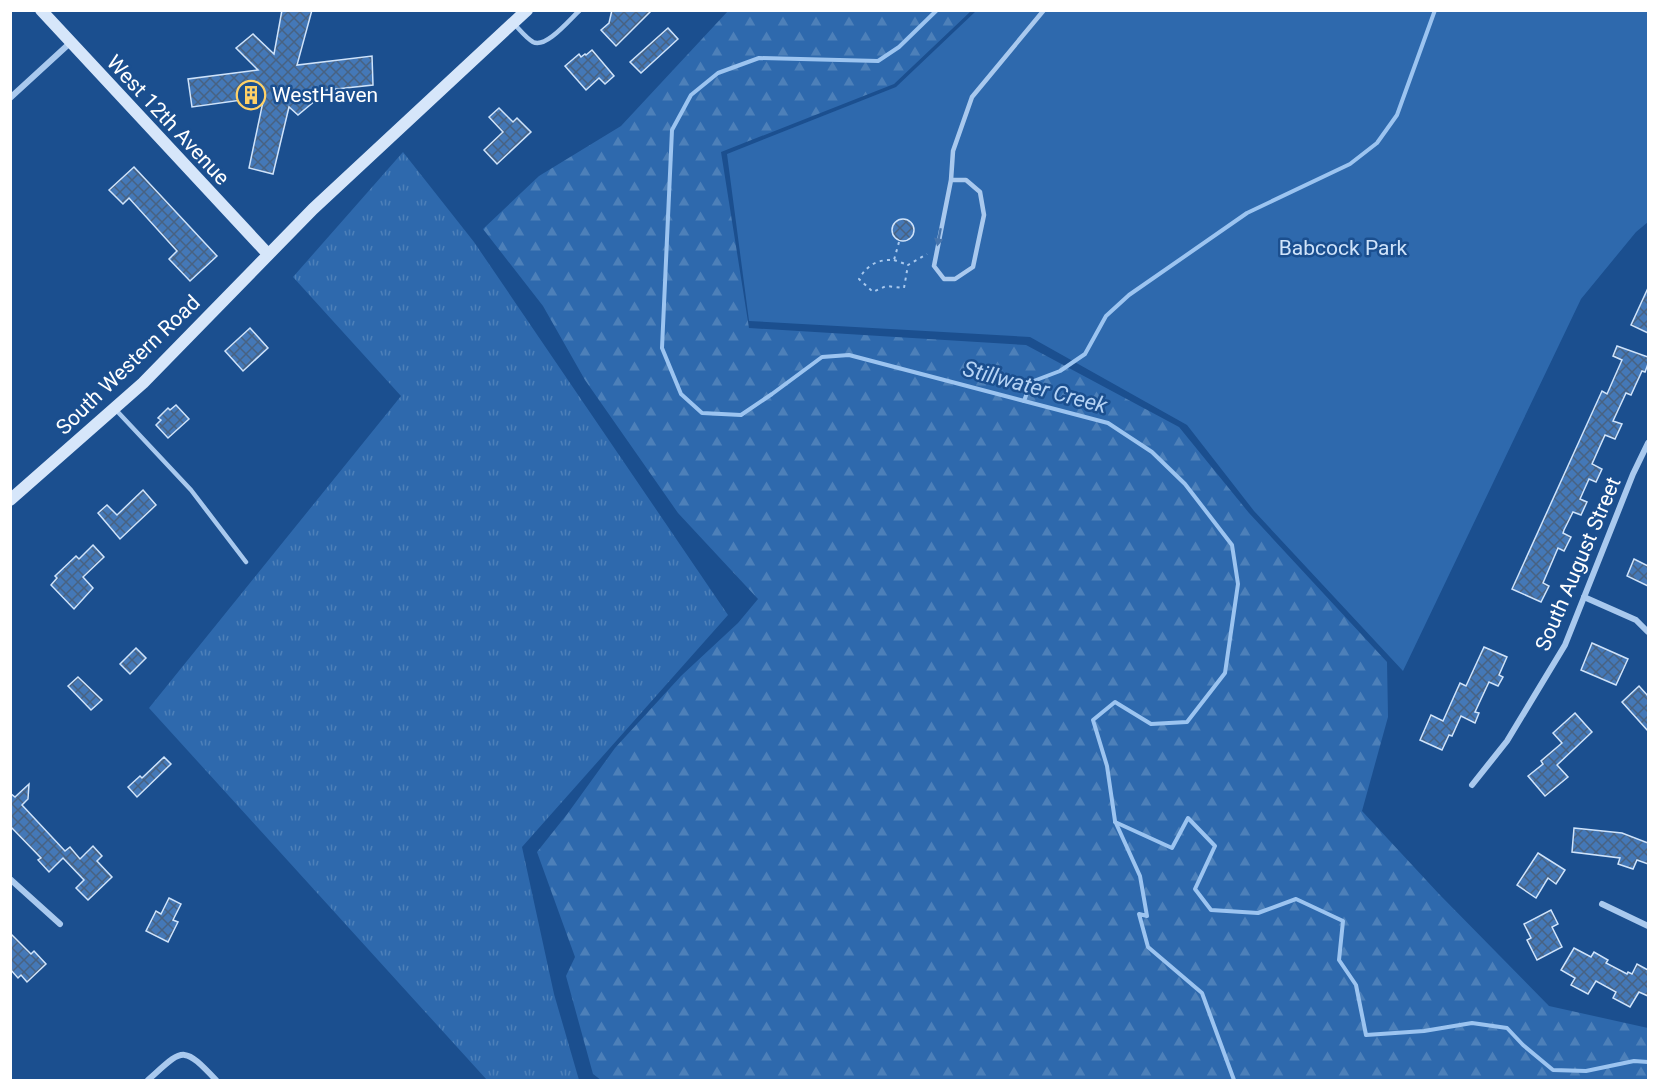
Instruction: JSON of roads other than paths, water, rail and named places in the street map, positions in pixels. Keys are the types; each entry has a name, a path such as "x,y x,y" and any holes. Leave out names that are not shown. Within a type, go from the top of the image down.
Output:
{"main road":[{"name":"West 12th Avenue","path":"41,10 268,255"},
{"path":"513,23 527,10"},
{"name":"South Western Road","path":"10,500 143,383 313,209 513,23"}],"street":[{"path":"10,98 70,43"},
{"name":"South August Street","path":"1472,784 1507,741 1565,645 1648,442"},
{"path":"1584,597 1636,620 1648,632"},
{"path":"10,879 60,924"},
{"path":"1602,904 1648,926"},
{"path":"148,1080 178,1056 187,1055 196,1059 216,1080"}],"lane":[{"path":"513,23 532,42 539,44 548,41 580,10"},
{"path":"951,180 966,180 980,192 984,215 973,267 955,279 944,279 934,266 951,180 953,151 972,97 1044,10"},
{"path":"114,408 191,490 246,562"}],"waterway":[{"name":"Stillwater Creek","path":"937,10 899,47 878,61 759,58 718,73 691,95 672,130 662,348 681,394 702,413 741,415 822,357 849,355 1108,423 1152,452 1185,484 1232,545 1238,584 1225,673 1187,722 1151,724 1115,702 1093,720 1107,766 1115,821 1140,876 1147,916 1139,914 1148,947 1202,993 1234,1080"},
{"path":"1024,401 1031,382 1060,371 1085,354 1106,316 1129,295 1247,213 1350,164 1377,143 1397,115 1435,10"},
{"path":"1115,822 1172,848 1188,818 1215,846 1195,889 1211,910 1258,913 1296,899 1343,921 1339,960 1356,985 1366,1035 1424,1031 1472,1023 1507,1028 1553,1070 1586,1071 1634,1061 1648,1062"}],"place":[{"name":"WestHaven","path":"251,95"}],"park label":[{"name":"Babcock Park","path":"1343,248"}]}
